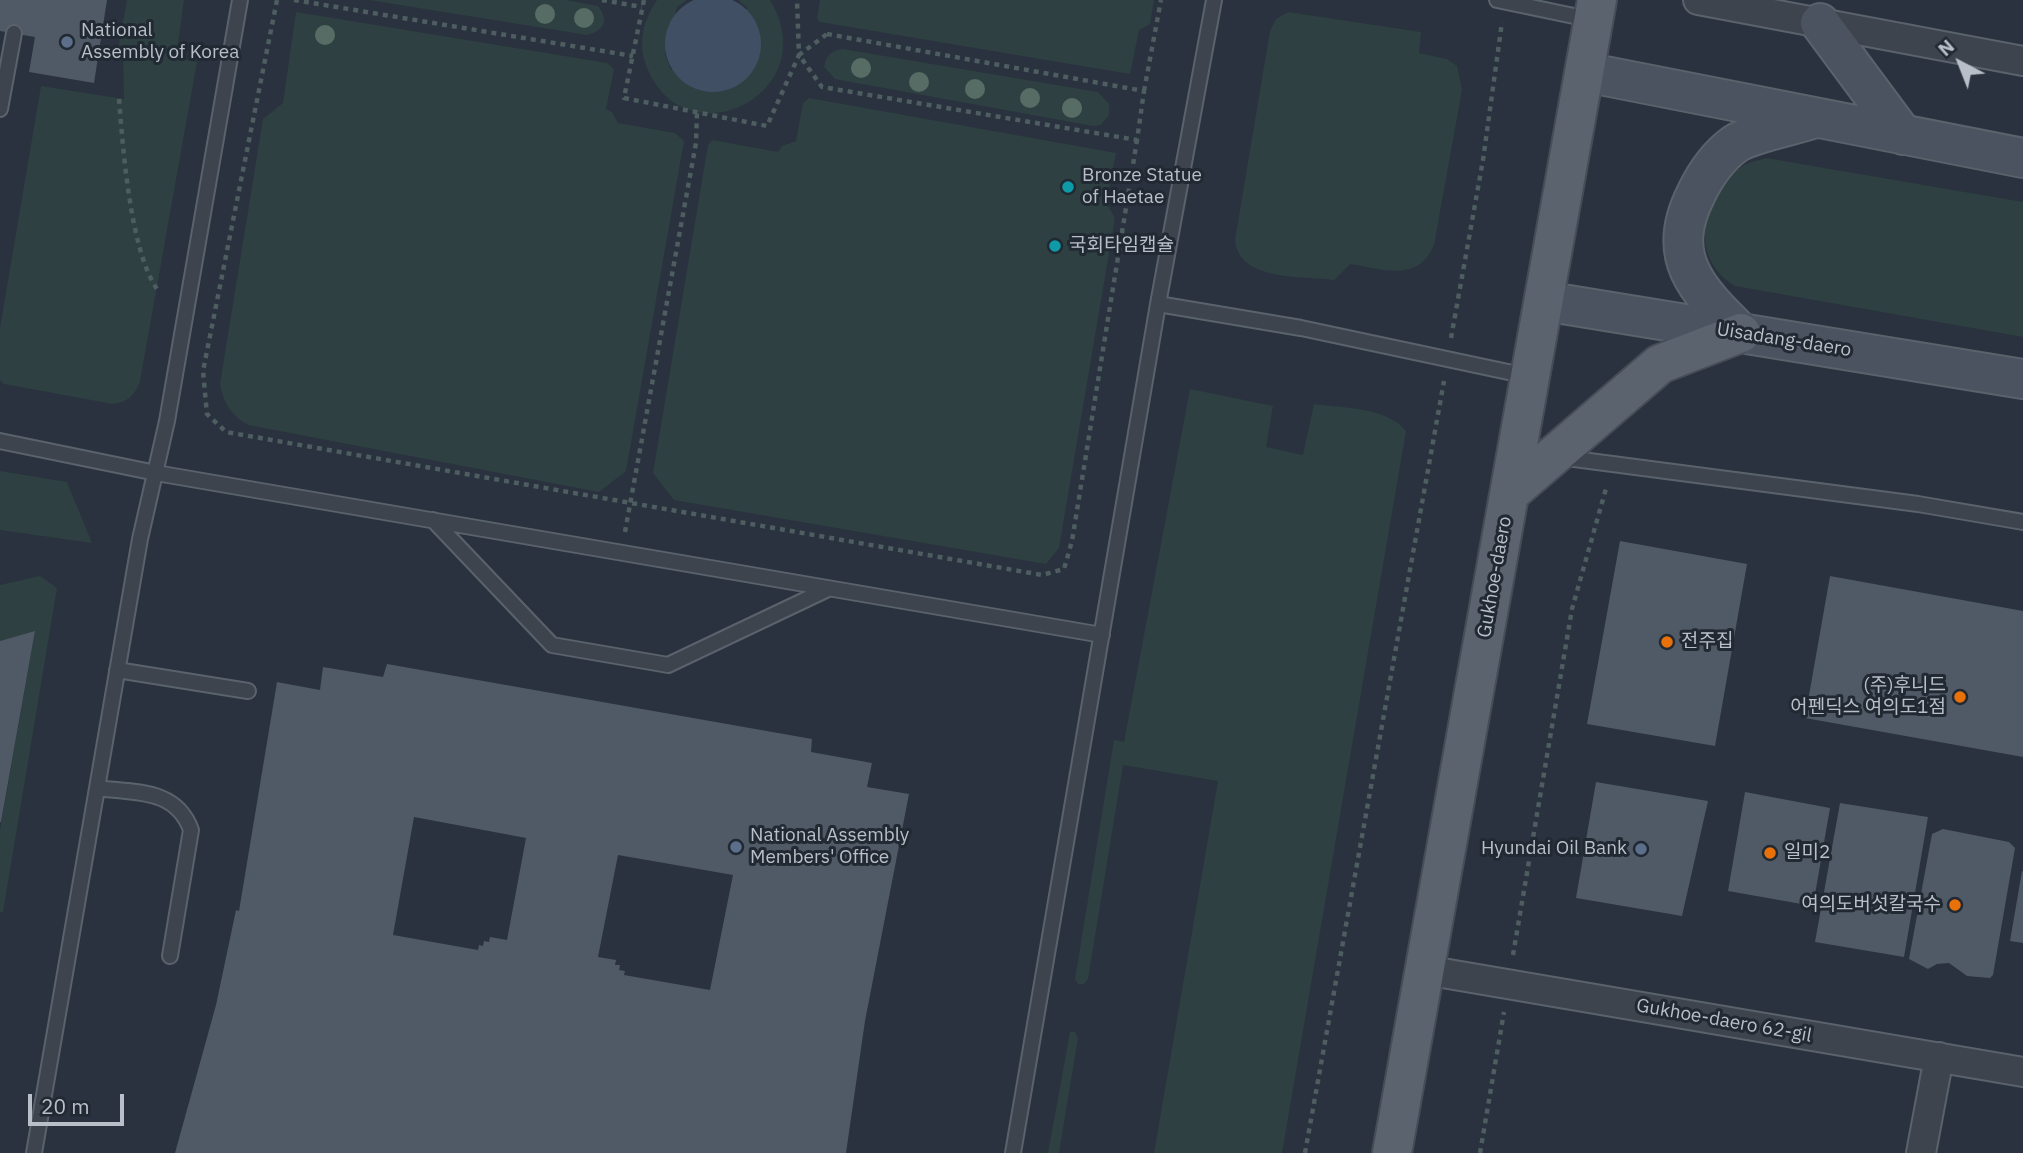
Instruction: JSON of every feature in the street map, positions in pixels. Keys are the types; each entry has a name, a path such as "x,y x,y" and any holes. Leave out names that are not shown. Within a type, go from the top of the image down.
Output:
{"main road":[{"name":"Gukhoe-daero","path":"1392,1153 1596,10"},
{"path":"1820,23 1903,135"},
{"path":"1585,72 2023,158"},
{"path":"1510,493 1660,364 1741,333 1711,304 1693,278 1681,242 1685,215 1707,172 1737,143 1817,118"},
{"name":"Uisadang-daero","path":"1544,301 2023,379"}],"street":[{"path":"1698,0 2023,61"},
{"name":"Gukhoe-daero 62-gil","path":"1425,970 2023,1072"},
{"path":"1921,1153 1939,1058"}],"lane":[{"path":"34,1153 140,539 156,472 240,0"},
{"path":"1013,1153 1158,304 1214,0"},
{"path":"1501,1 1596,10"},
{"path":"0,109 14,33"},
{"path":"1158,304 1301,328 1531,377"},
{"path":"0,441 156,472 1102,635"},
{"path":"1550,456 1918,504 2023,522"},
{"path":"433,520 552,645 668,666 829,589"},
{"path":"117,670 248,691"},
{"path":"97,788 158,796 185,814 191,830 170,956"}],"path":[{"path":"277,0 204,371 207,414 226,432 629,505 1042,575 1064,569 1072,541 1161,0"},
{"path":"294,0 633,56"},
{"path":"602,0 642,8"},
{"path":"644,0 624,98 767,125 799,55 797,0"},
{"path":"1305,1153 1483,160 1501,1"},
{"path":"799,55 827,33 1144,91"},
{"path":"799,55 822,88 1137,139"},
{"path":"119,99 134,214 147,271 157,289"},
{"path":"621,553 696,143 697,112"},
{"path":"1480,1153 1572,609 1606,485 1619,487"}],"shaded area":[{"path":"127,0 184,0 176,58 197,62 140,381 130,397 113,404 4,384 0,380 0,328 41,86 124,99 123,51 118,50"},
{"path":"369,0 566,0 598,6 604,21 601,28 587,35"},
{"path":"657,0 687,0 677,7 665,54 671,70 748,8 738,0 770,0 782,34 780,63 766,87 745,104 719,113 691,111 667,97 648,70 642,43 645,25"},
{"path":"820,0 1154,0 1150,24 1139,30 1130,74 820,22 817,18"},
{"path":"296,12 607,63 614,69 606,109 612,112 618,123 675,133 684,141 626,471 599,492 248,425 229,408 220,384 263,119 283,103"},
{"path":"1288,12 1421,32 1419,53 1447,59 1457,66 1462,90 1434,245 1419,265 1398,271 1350,264 1334,280 1259,270 1247,263 1239,253 1235,240 1270,31 1276,19"},
{"path":"843,49 1098,92 1109,104 1109,115 1101,125 1093,126 835,79 824,67 825,63 832,52"},
{"path":"809,98 1116,153 1106,203 1115,218 1059,548 1046,564 674,500 653,473 708,145 713,140 778,152 782,146 796,141 803,103"},
{"path":"1766,158 2023,202 2023,337 1735,286 1720,274 1710,260 1705,227 1709,210 1727,179 1744,165"},
{"path":"1190,389 1273,406 1266,447 1303,455 1314,404 1376,413 1398,423 1406,431 1282,1153 1154,1153 1218,781 1123,765 1088,979 1084,984 1078,984 1075,979 1114,740 1124,742"},
{"path":"0,471 67,482 92,543 0,530"},
{"path":"40,576 57,588 3,912 0,912 0,830 35,632 0,641 0,585"},
{"path":"1070,1032 1075,1032 1078,1038 1059,1153 1048,1153"}],"water":[{"path":"713,-4 731,-1 747,10 758,26 761,44 758,62 747,78 731,89 713,92 695,89 679,78 668,62 665,44 668,26 679,10 695,-1"}],"building":[{"name":"National Assembly of Korea","path":"0,0 107,0 94,83 29,72 35,37 0,31"},
{"path":"1620,541 1747,564 1715,746 1587,724"},
{"path":"1830,576 2023,611 2023,757 1805,718"},
{"path":"35,631 1,822 0,822 0,641"},
{"path":"387,664 812,739 811,752 872,763 867,787 909,794 865,1021 846,1153 175,1153 216,1005 236,910 239,911 277,682 320,690 323,667 383,677","holes":["414,817 526,838 507,940 490,937 489,942 484,941 478,950 393,935","618,855 733,875 710,990 624,975 625,971 619,970 620,965 615,965 616,960 598,957"]},
{"name":"Hyundai Oil Bank","path":"1596,782 1708,801 1682,916 1576,898"},
{"path":"1745,792 1830,808 1813,906 1728,891"},
{"path":"1840,803 1928,817 1904,957 1815,942"},
{"path":"1943,829 2009,842 2015,848 1993,975 1990,978 1967,976 1949,963 1937,964 1928,969 1909,959 1932,834"},
{"path":"2023,871 2023,943 2010,941"}],"place":[{"name":"National Assembly of Korea","path":"67,42"},
{"name":"Bronze Statue of Haetae","path":"1068,187"},
{"name":"국회타임캡슐","path":"1055,246"},
{"name":"전주집","path":"1667,642"},
{"name":"(주)후니드 어펜딕스 여의도1점","path":"1960,697"},
{"name":"National Assembly Members' Office","path":"736,847"},
{"name":"Hyundai Oil Bank","path":"1641,849"},
{"name":"일미2","path":"1770,853"},
{"name":"여의도버섯칼국수","path":"1955,905"}]}
